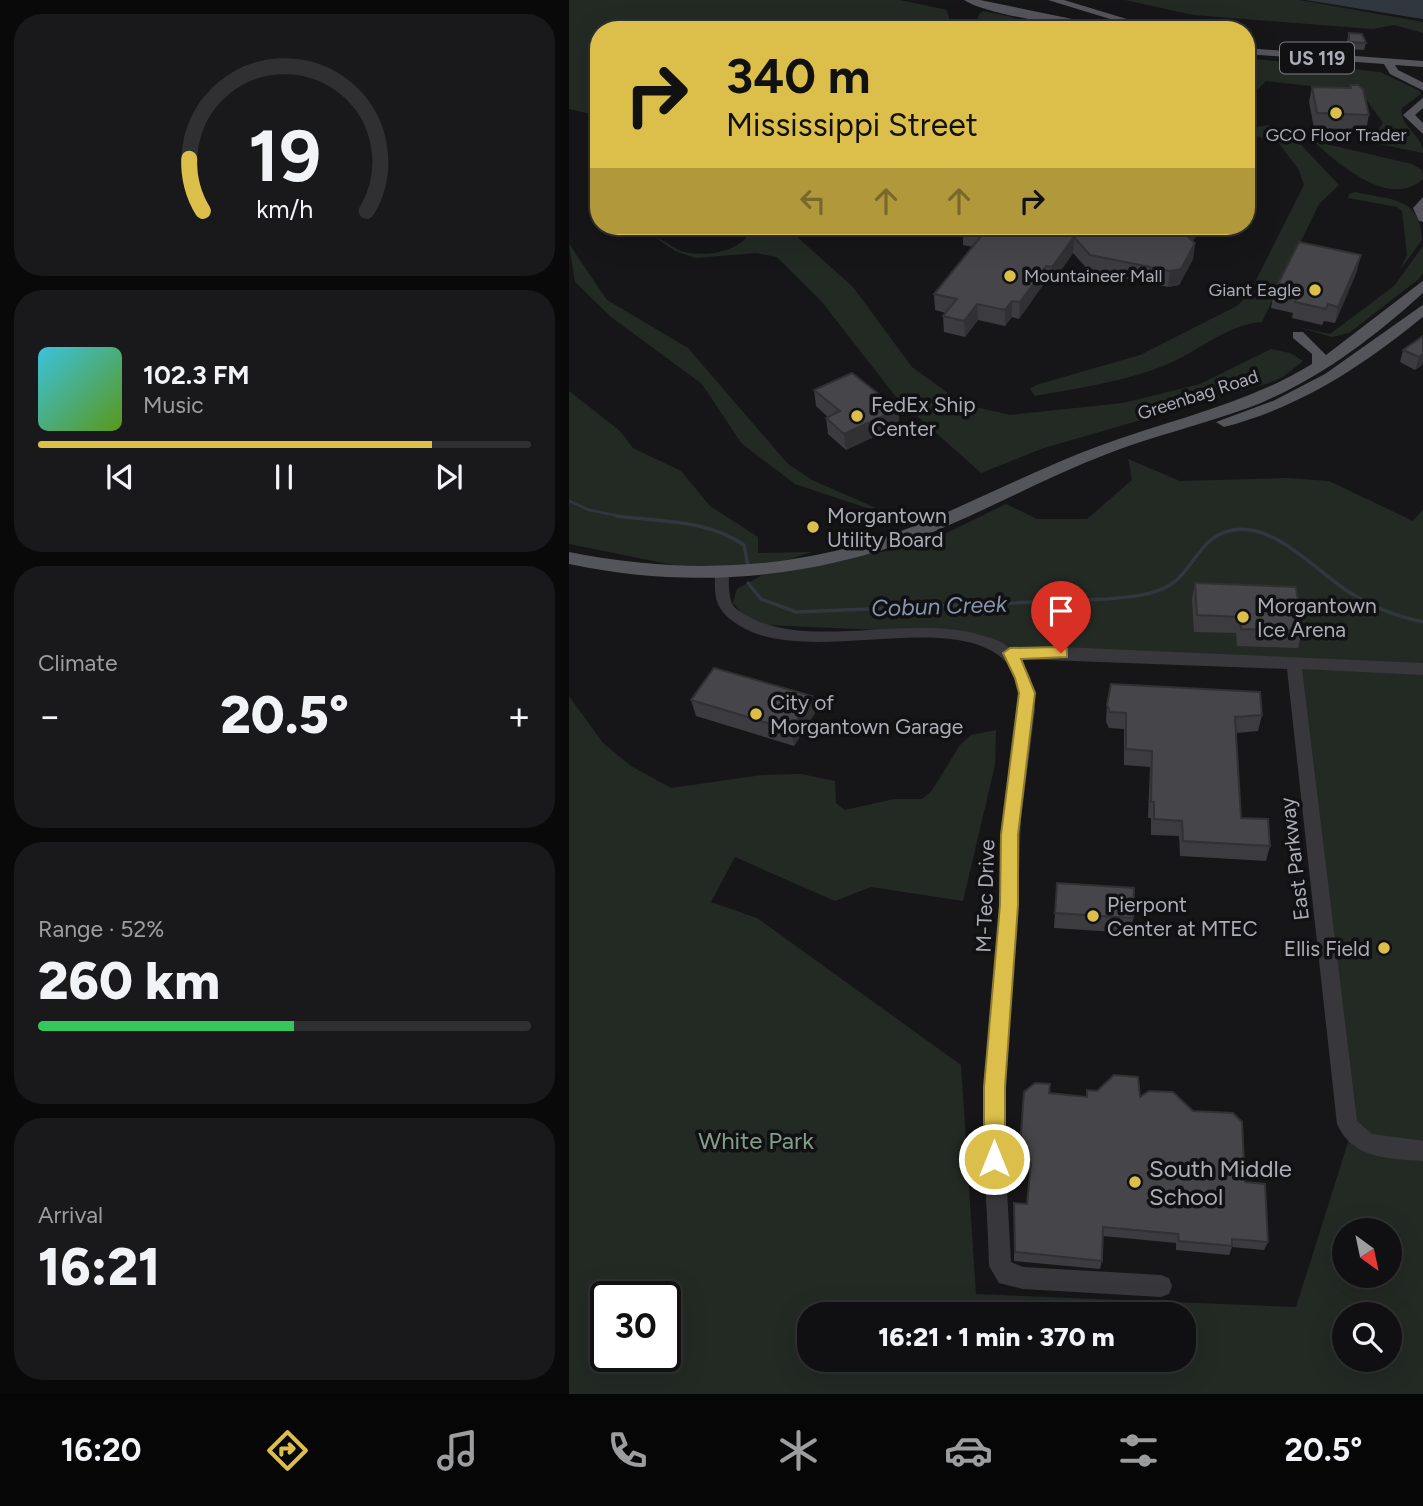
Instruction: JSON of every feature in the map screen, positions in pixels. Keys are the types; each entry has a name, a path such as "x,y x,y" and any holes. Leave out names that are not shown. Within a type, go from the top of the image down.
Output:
{"main road":[{"path":"969,0 1017,13 1066,21"},
{"path":"1053,0 1126,21"},
{"name":"US 119","path":"1255,52 1423,64"},
{"path":"1388,62 1390,68 1423,88"},
{"path":"1405,78 1402,74 1404,69 1423,64"},
{"path":"1423,100 1409,115 1423,132"},
{"path":"1423,200 1419,208 1423,218"},
{"name":"Greenbag Road","path":"569,558 624,569 722,573 814,562 883,544 1120,443 1263,396 1319,367 1423,284"},
{"name":"Greenbag Road","path":"1120,443 1247,417 1273,408 1334,374 1423,308"},
{"path":"1298,335 1319,354 1319,367"}],"street":[{"path":"722,573 724,601 730,613 756,629 819,635 967,634 1010,653 1052,652 1423,669"},
{"name":"M-Tec Drive","path":"1010,653 1023,678 1027,693 1010,835 1009,905 994,1087 1000,1266 1007,1275 1023,1278 1161,1286"},
{"name":"East Parkway","path":"1294,663 1347,1124 1351,1133 1360,1141 1381,1147 1423,1151"}],"green space":[{"path":"569,0 900,0 947,10 950,21 590,21 590,114 569,109"},
{"path":"1125,0 1300,0 1423,22 1423,33 1394,25 1372,29 1193,15"},
{"path":"983,11 1022,21 977,21"},
{"path":"1255,59 1380,72 1420,91 1421,94 1402,108 1402,115 1419,140 1423,153 1369,142 1383,123 1365,98 1339,89 1266,81 1255,92"},
{"path":"1268,125 1288,131 1339,185 1319,204 1262,322 1236,328 1175,361 1148,372 1035,396 1030,389 1036,385 1140,355 1237,306 1249,294 1304,185 1299,170 1278,142 1255,136 1255,127"},
{"path":"1313,141 1412,164 1422,170 1423,179 1410,187 1395,189 1380,186 1350,171"},
{"path":"1355,192 1401,202 1416,215 1422,240 1400,270 1407,255 1402,211 1397,207 1348,198 1349,194"},
{"path":"745,235 795,235 853,287 912,367 963,404 1010,415 1123,403 1200,384 1271,349 1290,353 1303,361 1283,377 1269,383 1044,448 981,473 896,397 822,302 777,257 756,253 696,258 675,251 656,238 681,251 697,254 724,251 746,238"},
{"path":"569,244 607,300 688,348 788,464 812,480 876,508 870,509 795,484 742,444 702,384 611,317 575,282"},
{"path":"1423,246 1423,272 1420,278 1349,333 1332,337 1297,327 1330,334 1394,286"},
{"path":"569,391 620,431 633,448 681,471 710,506 758,537 758,553 812,552 783,561 693,569 569,544"},
{"name":"White Park","path":"1128,459 1180,481 1287,478 1329,481 1413,521 1423,509 1423,1394 569,1394 569,696 603,743 631,766 671,788 762,775 801,774 835,781 836,803 845,810 894,799 922,799 931,792 960,745 971,735 996,730 995,765 963,901 871,887 835,901 735,857 711,902 757,918 961,1065 976,1294 1173,1302 797,1302 797,1372 1196,1372 1196,1303 1296,1307 1351,1133 1294,663 1010,653 967,634 766,625 743,615 733,603 737,589 775,568 920,546 1006,504 1037,519 1087,519 1132,480"}],"shaded area":[{"path":"1306,0 1423,0 1423,19 1416,18"}],"building":[{"path":"1349,33 1362,34 1366,43 1349,42"},
{"path":"1350,85 1358,85 1363,89 1369,115 1317,113 1312,87 1351,88"},
{"path":"982,235 1189,235 1188,237 1195,243 1181,269 1170,271 1090,255 1074,237 1052,267 1046,266 1020,302 1012,301 1005,310 977,304 964,321 943,316 957,299 934,294"},
{"name":"Giant Eagle","path":"1299,242 1361,255 1338,307 1328,304 1326,309 1295,302 1297,297 1274,292"},
{"path":"1423,336 1423,354 1419,357 1403,350"},
{"path":"852,373 898,409 844,434 826,418 840,411 814,390"},
{"path":"1195,583 1296,587 1302,631 1241,629 1240,617 1197,615"},
{"path":"714,668 812,696 791,730 691,700"},
{"path":"1111,684 1260,692 1262,715 1235,717 1241,818 1268,819 1270,846 1183,841 1182,821 1154,819 1154,802 1151,802 1152,751 1126,749 1126,713 1110,712 1107,705"},
{"path":"1057,883 1134,888 1133,918 1055,913"},
{"name":"South Middle School","path":"1114,1075 1138,1077 1140,1097 1149,1091 1173,1092 1193,1111 1233,1113 1242,1122 1245,1182 1265,1184 1268,1242 1232,1239 1232,1246 1179,1241 1178,1234 1103,1227 1102,1261 1015,1252 1014,1203 1027,1204 1031,1163 1019,1162 1024,1092 1035,1083 1050,1084 1049,1093 1087,1097 1087,1090 1097,1091"}],"waterway":[{"name":"Cobun Creek","path":"569,501 589,510 622,517"},
{"name":"Cobun Creek","path":"616,516 622,517"},
{"name":"Cobun Creek","path":"622,517 682,523 714,530 744,545 748,566"},
{"name":"Cobun Creek","path":"622,517 629,518"},
{"name":"Cobun Creek","path":"748,583 761,599 796,612 1123,598 1163,589 1186,570 1212,539 1233,530 1249,530 1280,541 1349,592 1367,602 1394,614 1424,622"}],"place":[{"name":"GCO Floor Trader","path":"1336,113"},
{"name":"Mountaineer Mall","path":"1010,276"},
{"name":"Giant Eagle","path":"1315,290"},
{"name":"FedEx Ship Center","path":"857,416"},
{"name":"Morgantown Utility Board","path":"813,527"},
{"name":"Morgantown Ice Arena","path":"1243,617"},
{"name":"City of Morgantown Garage","path":"756,714"},
{"name":"Pierpont Center at MTEC","path":"1093,916"},
{"name":"Ellis Field","path":"1384,948"},
{"name":"South Middle School","path":"1135,1182"}],"route":[{"path":"994,1159 994,1087 1009,905 1010,835 1027,693 1018,665 1010,653 1061,653"}]}
